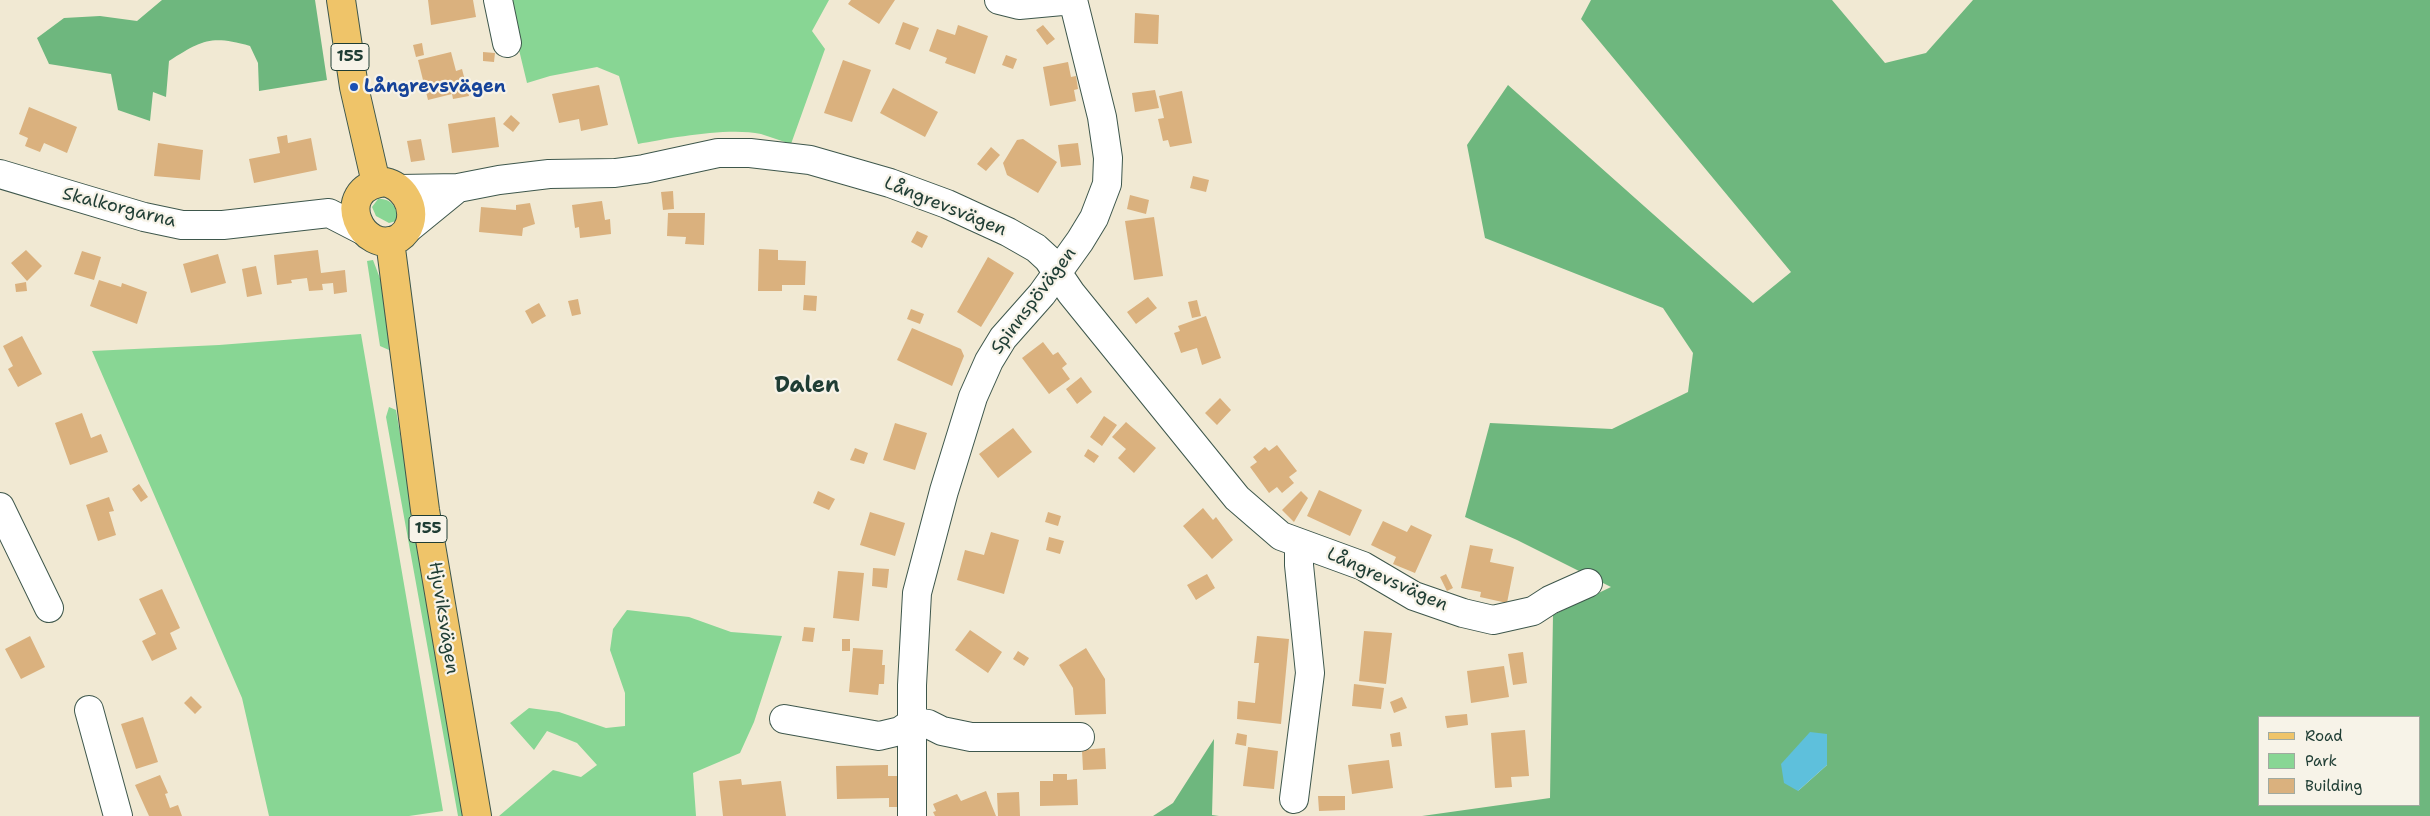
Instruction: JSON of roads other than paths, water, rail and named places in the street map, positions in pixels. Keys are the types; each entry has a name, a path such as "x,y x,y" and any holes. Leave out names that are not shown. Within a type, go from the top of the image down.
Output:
{"main road":[{"name":"Hjuviksvägen","path":"342,0 354,87 378,189"},
{"name":"Hjuviksvägen","path":"362,230 356,213 356,202 378,189"},
{"name":"Hjuviksvägen","path":"378,189 410,203 411,220 399,234 425,510 477,816"},
{"path":"362,230 374,239 399,234"}],"street":[{"path":"498,0 507,43"},
{"path":"999,0 1019,5 1073,0"},
{"name":"Spinnspövägen","path":"912,816 912,685 917,593 941,500 973,397 989,360 1003,338 1058,273 1094,218 1107,184 1108,158 1102,117 1073,0"},
{"name":"Långrevsvägen","path":"378,189 458,188 499,180 549,174 615,173 718,153 775,155 810,160 890,183 946,204 1008,232 1036,248 1058,273 1182,433 1210,462 1237,498 1281,536 1363,566 1414,596 1463,613 1493,620 1533,611 1550,600 1588,583"},
{"name":"Skalkorgarna","path":"0,174 144,217 182,224 223,225 329,213 338,204 378,189"},
{"name":"Långrevsvägen","path":"399,234 458,188"},
{"path":"329,213 362,230"},
{"path":"0,507 49,608"},
{"name":"Långrevsvägen","path":"1294,799 1310,673 1299,565 1299,543"},
{"path":"89,710 118,816"},
{"path":"784,720 879,736 900,731 913,722 928,724 942,731 971,736 1080,737"}],"water":[{"path":"1810,732 1827,734 1827,765 1798,791 1784,783 1781,764"}],"place":[{"name":"Långrevsvägen","path":"354,87"}],"district":[{"name":"Dalen","path":"807,386"}]}
